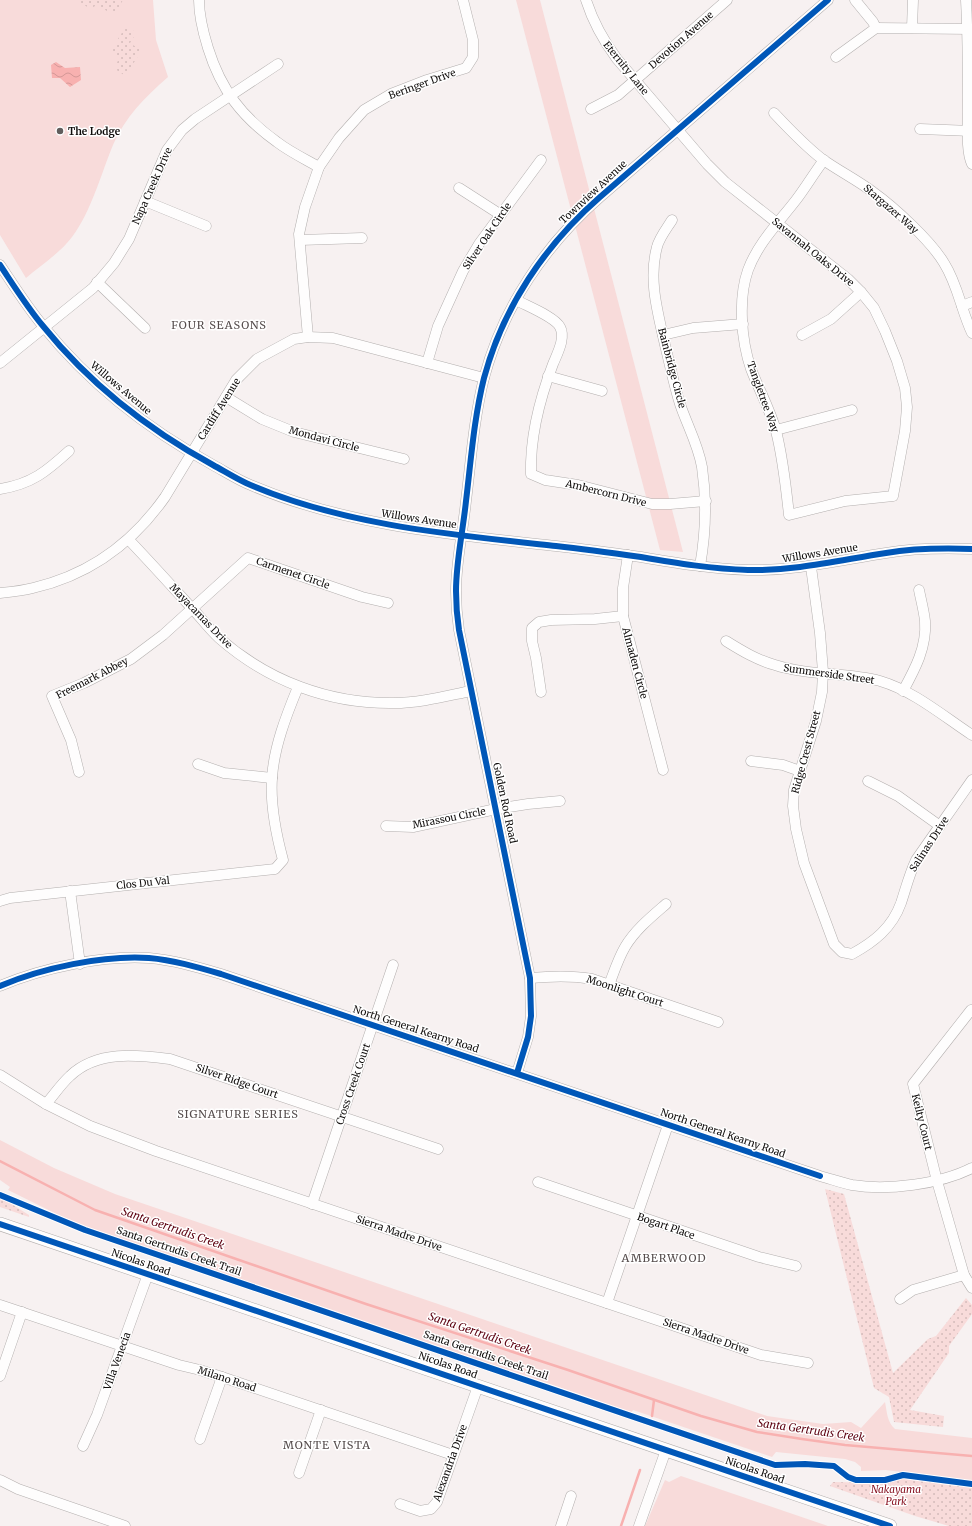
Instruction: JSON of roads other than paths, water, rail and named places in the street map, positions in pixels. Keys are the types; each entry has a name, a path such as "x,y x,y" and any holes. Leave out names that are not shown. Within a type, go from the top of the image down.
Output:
{"main road":[{"name":"Nicolas Road","path":"0,1224 890,1526"}],"street":[{"path":"199,0 199,12 213,64 229,97 258,127 273,139 320,167"},
{"name":"Beringer Drive","path":"308,337 299,234 305,207 320,167 339,138 364,110 391,94 427,80 466,68 473,57 473,40 463,0"},
{"name":"Eternity Lane","path":"586,0 593,20 604,42 678,130"},
{"name":"Devotion Avenue","path":"592,109 618,95 636,81 727,0"},
{"name":"Townview Avenue","path":"462,535 476,416 484,378 503,325 532,274 551,247 570,225 590,206 828,0"},
{"path":"855,0 876,28"},
{"path":"912,28 913,0"},
{"path":"966,0 970,29 970,160 972,164"},
{"path":"836,57 876,28 970,29"},
{"name":"Napa Creek Drive","path":"0,363 93,288 114,263 129,239 167,150 182,130 195,119 278,64"},
{"name":"Stargazer Way","path":"774,113 804,144 824,160 875,193 932,246 944,262 967,304 968,324 972,333"},
{"path":"920,129 970,131"},
{"name":"Savannah Oaks Drive","path":"678,130 707,164 725,182 848,279 861,292 874,308 885,331 897,361 905,388 907,407 905,431 893,496 845,501 789,515"},
{"name":"Silver Oak Circle","path":"427,363 438,326 463,271 479,244 541,160"},
{"name":"Tangletree Way","path":"789,515 784,472 776,430 769,408 751,368 743,324 742,304 748,270 763,243 824,160"},
{"path":"459,188 501,215"},
{"path":"144,201 206,226"},
{"name":"Bainbridge Circle","path":"672,220 657,245 654,261 653,286 675,386 681,406 696,442 702,466 706,501 705,534 700,566"},
{"path":"300,240 362,238"},
{"name":"Willows Avenue","path":"0,265 18,293 44,327 78,365 118,402 191,453 246,483 323,509 394,526 628,555 700,566 747,570 811,567 913,549 972,549"},
{"path":"97,282 145,328"},
{"path":"802,335 831,319 861,292"},
{"path":"516,300 556,322 560,327 562,340 548,376 602,390"},
{"path":"663,335 693,328 743,324"},
{"name":"Cardiff Avenue","path":"0,593 32,588 54,582 77,573 98,562 129,540 153,515 236,380 257,359 294,339 308,337 333,338 484,378"},
{"name":"Ambercorn Drive","path":"548,376 536,421 531,458 532,474 545,480 578,485 652,504 706,501"},
{"name":"Mondavi Circle","path":"226,397 262,419 294,432 404,459"},
{"path":"776,430 852,410"},
{"path":"0,489 21,484 46,472 69,451"},
{"name":"Golden Rod Road","path":"462,535 457,572 457,611 459,630 530,978 531,1016 528,1037 517,1073"},
{"name":"Mayacamas Drive","path":"129,540 218,636 234,650 271,674 298,687 342,699 394,703 419,701 471,691"},
{"name":"Almaden Circle","path":"628,555 623,588 623,616 663,770"},
{"name":"Carmenet Circle","path":"192,608 248,558 362,597 388,603"},
{"name":"Ridge Crest Street","path":"811,567 820,634 822,692 816,720 794,790 793,806 796,829 804,863 834,944 842,952"},
{"path":"903,691 920,658 924,638 925,621 919,590"},
{"name":"Freemark Abbey","path":"79,772 72,740 52,696 84,683 131,658 163,635 192,608"},
{"path":"541,692 532,641 532,628 539,622 551,620 596,620 623,616"},
{"name":"Summerside Street","path":"726,641 747,655 776,666 859,676 882,682 922,701 972,735"},
{"path":"198,764 224,773 272,778 280,737 298,687"},
{"path":"751,761 783,765 800,771"},
{"name":"Clos Du Val","path":"0,901 10,898 70,891 275,869 283,860 273,814 272,778"},
{"name":"Salinas Drive","path":"842,952 852,954 875,940 894,918 910,872 916,860 972,780"},
{"path":"868,781 898,796 940,826"},
{"name":"Mirassou Circle","path":"386,826 413,827 496,809 560,801"},
{"path":"70,891 80,964"},
{"path":"609,985 618,961 628,943 639,929 666,904"},
{"name":"North General Kearny Road","path":"0,986 24,977 54,969 117,958 150,958 185,964 221,974 820,1176 853,1185 898,1186 937,1181 972,1168"},
{"name":"Cross Creek Court","path":"312,1204 393,965"},
{"name":"Moonlight Court","path":"530,978 574,976 592,979 718,1022"},
{"name":"Keilty Court","path":"937,1181 913,1084 971,1010"},
{"name":"Silver Ridge Court","path":"46,1104 71,1075 92,1062 114,1056 144,1056 170,1059 438,1149"},
{"name":"Sierra Madre Drive","path":"0,1075 46,1104 90,1126 124,1139 761,1355 808,1363"},
{"path":"607,1303 668,1125"},
{"path":"937,1181 964,1275 972,1288"},
{"name":"Bogart Place","path":"538,1182 759,1257 796,1266"},
{"name":"Villa Venecia","path":"83,1446 97,1415 148,1274"},
{"path":"900,1299 913,1290 964,1275"},
{"name":"Milano Road","path":"0,1305 179,1365 222,1376 453,1455"},
{"path":"0,1376 22,1312"},
{"path":"200,1439 222,1376"},
{"name":"Alexandria Drive","path":"400,1504 420,1511 431,1509 437,1502 478,1386"},
{"path":"299,1473 321,1410"},
{"path":"639,1526 666,1450"},
{"path":"0,1480 18,1489 125,1526"},
{"path":"561,1526 571,1496"}],"water":[{"path":"56,62 65,68 80,67 81,80 70,87 60,78 52,78 51,65"}],"waterway":[{"name":"Santa Gertrudis Creek","path":"0,1161 95,1210 366,1304 568,1370 701,1416 757,1432 802,1439 845,1445 972,1456"},
{"path":"652,1416 654,1400"},
{"path":"621,1526 640,1470"}],"place":[{"name":"The Lodge","path":"60,131"}],"district":[{"name":"FOUR SEASONS","path":"219,325"},
{"name":"SIGNATURE SERIES","path":"238,1114"},
{"name":"AMBERWOOD","path":"664,1258"},
{"name":"MONTE VISTA","path":"327,1445"}],"park label":[{"name":"Nakayama Park","path":"896,1494"}]}
